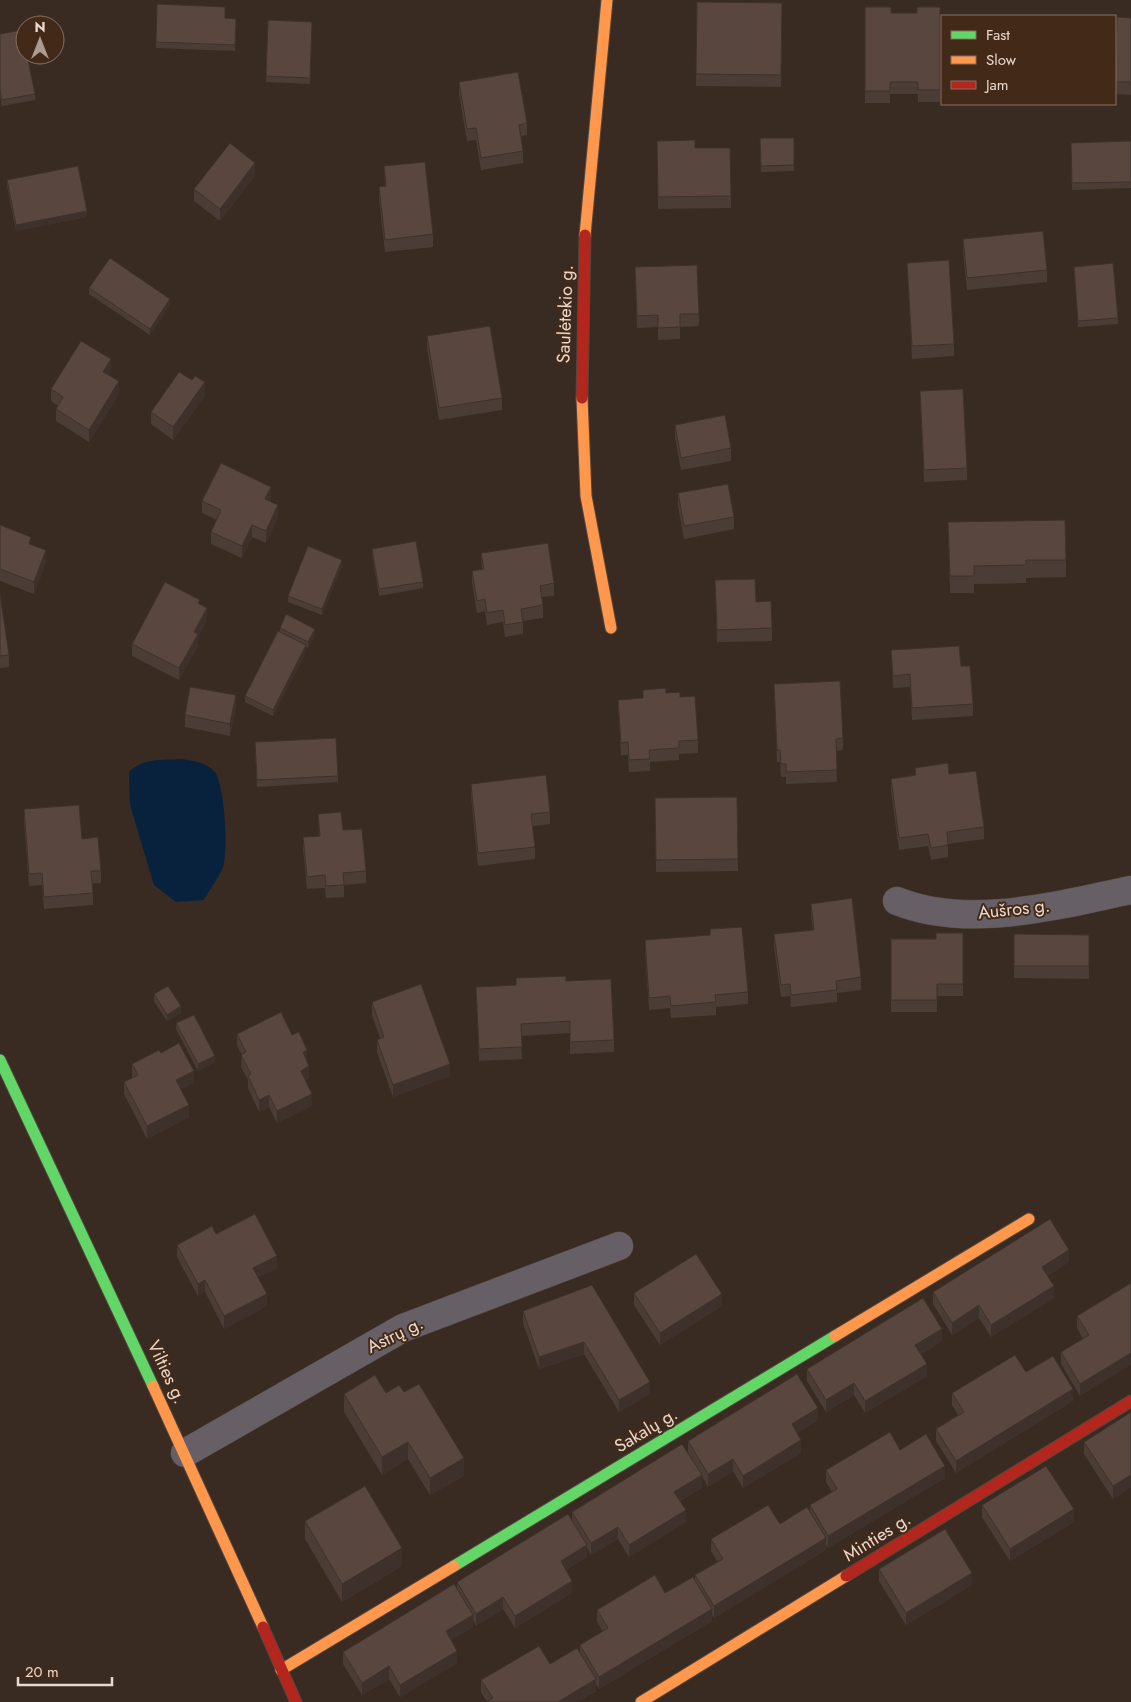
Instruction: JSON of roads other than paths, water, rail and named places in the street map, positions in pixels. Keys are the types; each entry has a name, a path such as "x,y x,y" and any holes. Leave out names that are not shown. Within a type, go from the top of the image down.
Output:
{"street":[{"name":"Saulėtekio g.","path":"607,0 584,246 581,374 586,496 611,628"},
{"name":"Aušros g.","path":"897,901 920,910 964,914 1005,912 1131,890"},
{"name":"Vilties g.","path":"0,1060 186,1453 296,1702"},
{"name":"Sakalų g.","path":"281,1670 1029,1219"},
{"name":"Astrų g.","path":"186,1453 403,1328 619,1246"},
{"name":"Minties g.","path":"641,1702 1131,1401"}],"water":[{"path":"182,759 199,762 207,766 214,771 218,778 225,819 225,850 222,870 204,900 176,902 154,885 130,805 129,772 134,767 147,762"}]}
